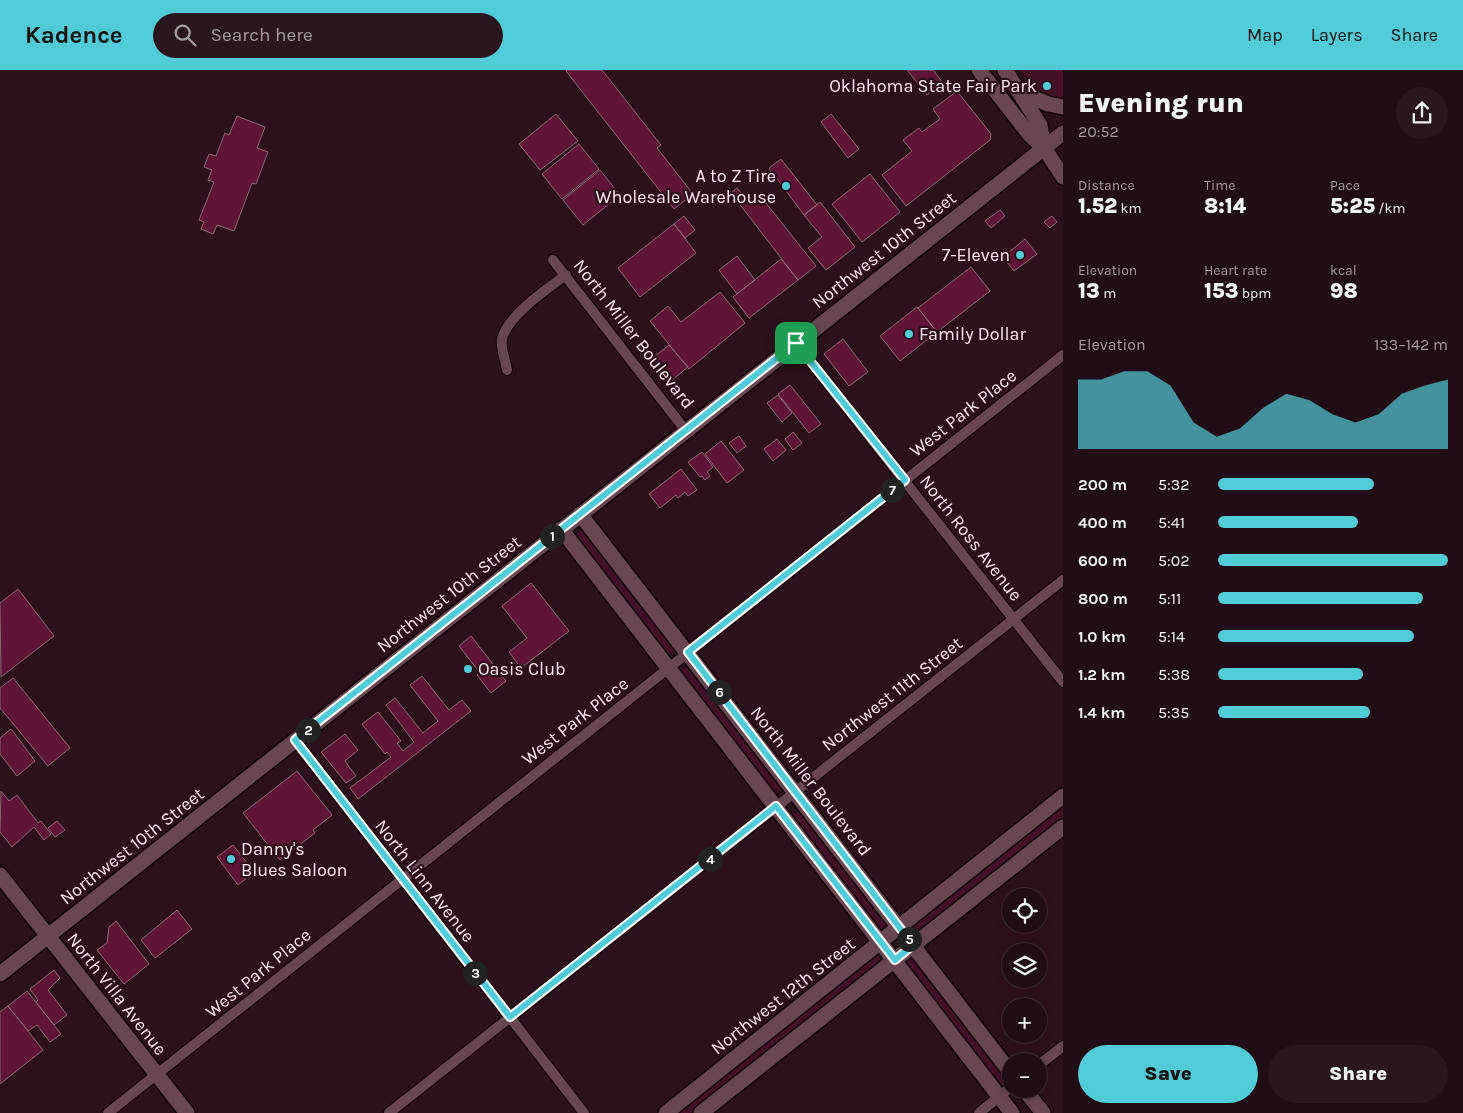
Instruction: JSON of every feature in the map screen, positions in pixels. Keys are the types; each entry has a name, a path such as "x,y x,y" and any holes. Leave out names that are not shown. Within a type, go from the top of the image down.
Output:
{"street":[{"path":"979,70 1029,134 1044,148 1063,177"},
{"path":"1005,70 1040,125 1044,148"},
{"path":"1018,91 1048,104 1063,107"},
{"name":"Northwest 10th Street","path":"0,974 1063,133"},
{"name":"North Miller Boulevard","path":"553,260 686,430"},
{"path":"507,370 502,340 510,324 525,308 566,275"},
{"name":"North Ross Avenue","path":"796,343 1063,682"},
{"name":"West Park Place","path":"108,1113 1063,355"},
{"name":"North Miller Boulevard","path":"580,514 1002,1061"},
{"path":"561,529 895,960 1002,1088"},
{"name":"Northwest 11th Street","path":"389,1113 1063,580"},
{"name":"North Linn Avenue","path":"295,740 584,1113"},
{"name":"Northwest 12th Street","path":"666,1113 1063,796"},
{"path":"702,1113 1063,827"},
{"name":"North Villa Avenue","path":"0,874 187,1113"},
{"path":"1047,1059 1063,1046"},
{"path":"979,1113 1002,1094"},
{"path":"1007,1098 1012,1113"},
{"path":"1031,1098 1043,1113"}],"shaded area":[{"name":"Oklahoma State Fair Park","path":"1021,70 1063,70 1063,101 1049,99 1038,92"},
{"path":"583,530 675,647 672,652 666,653 576,539 577,533"},
{"path":"690,667 782,785 780,791 773,792 681,674 684,668"},
{"path":"1063,806 1063,818 919,932 916,934 912,932 913,925"},
{"path":"800,811 888,923 886,928 880,930 794,821 794,814"},
{"path":"879,955 883,959 881,963 692,1113 676,1113"},
{"path":"910,958 913,958 1002,1071 1002,1085 999,1085 906,964"}],"building":[{"path":"567,70 602,70 661,145 657,148 693,194 674,209"},
{"path":"907,70 933,70 943,83 927,95"},
{"path":"957,91 991,134 990,140 906,206 882,175 912,151 903,140 919,128 922,132 940,119 933,109"},
{"path":"556,114 578,141 540,170 519,144"},
{"path":"831,114 859,149 848,158 821,122"},
{"path":"237,116 265,127 257,148 268,152 256,184 252,183 234,231 217,225 213,234 201,229 204,222 199,220 214,182 208,180 212,170 204,167 209,154 216,156 225,133 229,135"},
{"path":"579,144 599,169 562,199 542,174"},
{"path":"781,159 817,205 804,215 769,168"},
{"path":"600,170 620,195 583,225 563,200"},
{"path":"870,174 900,212 862,242 832,204"},
{"path":"737,188 747,201 758,193 816,266 798,280 731,193"},
{"path":"820,202 855,247 826,270 808,248 822,237 804,215"},
{"path":"1000,210 1005,216 991,228 985,221"},
{"path":"684,216 695,230 685,238 674,224"},
{"path":"1052,216 1057,222 1050,228 1044,222"},
{"path":"674,224 696,253 640,297 618,268"},
{"name":"7-Eleven","path":"1025,239 1037,254 1014,271 1003,257"},
{"path":"737,256 755,280 737,294 719,270"},
{"path":"781,259 798,280 749,318 733,297"},
{"path":"971,267 990,291 937,332 918,308"},
{"path":"720,292 745,323 689,369 650,321 668,306 681,322"},
{"name":"Family Dollar","path":"917,307 937,332 900,361 880,336"},
{"path":"843,339 868,372 849,386 824,354"},
{"path":"669,345 688,367 672,380 654,357"},
{"path":"790,385 821,424 809,433 778,394"},
{"path":"778,395 792,413 782,422 767,403"},
{"path":"793,432 802,443 793,450 785,439"},
{"path":"739,436 746,446 737,453 729,443"},
{"path":"777,439 786,450 773,461 764,449"},
{"path":"721,441 744,470 727,483 705,454"},
{"path":"702,452 713,467 707,472 710,476 705,480 702,476 700,477 688,462"},
{"path":"681,469 697,490 688,496 685,492 678,498 676,495 660,508 649,494"},
{"path":"531,583 569,631 521,668 509,652 527,638 502,606"},
{"path":"18,589 54,636 1,677 0,603"},
{"path":"471,636 506,681 491,693 477,675 480,673 459,646"},
{"path":"422,676 449,710 462,700 471,711 358,799 350,788 391,757 387,752 385,754 362,724 378,712 401,741 397,743 403,751 414,742 386,705 395,698 423,733 438,721 410,685"},
{"path":"13,678 70,748 48,766 0,708 0,688"},
{"path":"11,729 35,761 17,776 0,754 0,738"},
{"path":"345,734 358,750 345,761 356,776 346,783 321,752"},
{"path":"297,771 332,815 313,830 315,833 280,860 243,813"},
{"path":"1,791 9,801 17,795 38,823 41,821 51,834 44,840 34,827 12,847 0,832"},
{"path":"57,821 65,830 55,837 48,828"},
{"path":"233,845 254,872 238,885 217,857"},
{"path":"177,910 192,929 155,958 141,940"},
{"path":"116,921 149,964 124,984 97,950 107,943 109,927"},
{"path":"54,970 60,978 48,990 67,1015 54,1025 36,1002 38,1000 30,989"},
{"path":"27,991 61,1034 50,1042 37,1025 28,1031 8,1006"},
{"path":"8,1006 43,1050 0,1084 0,1012"}],"place":[{"name":"Oklahoma State Fair Park","path":"1047,86"},
{"name":"A to Z Tire Wholesale Warehouse","path":"786,186"},
{"name":"7-Eleven","path":"1020,255"},
{"name":"Family Dollar","path":"909,334"},
{"name":"Oasis Club","path":"468,669"},
{"name":"Danny's Blues Saloon","path":"231,859"}],"route":[{"path":"796,343 905,480 688,652 913,945 895,960 776,806 510,1017 295,740 796,343"}]}
